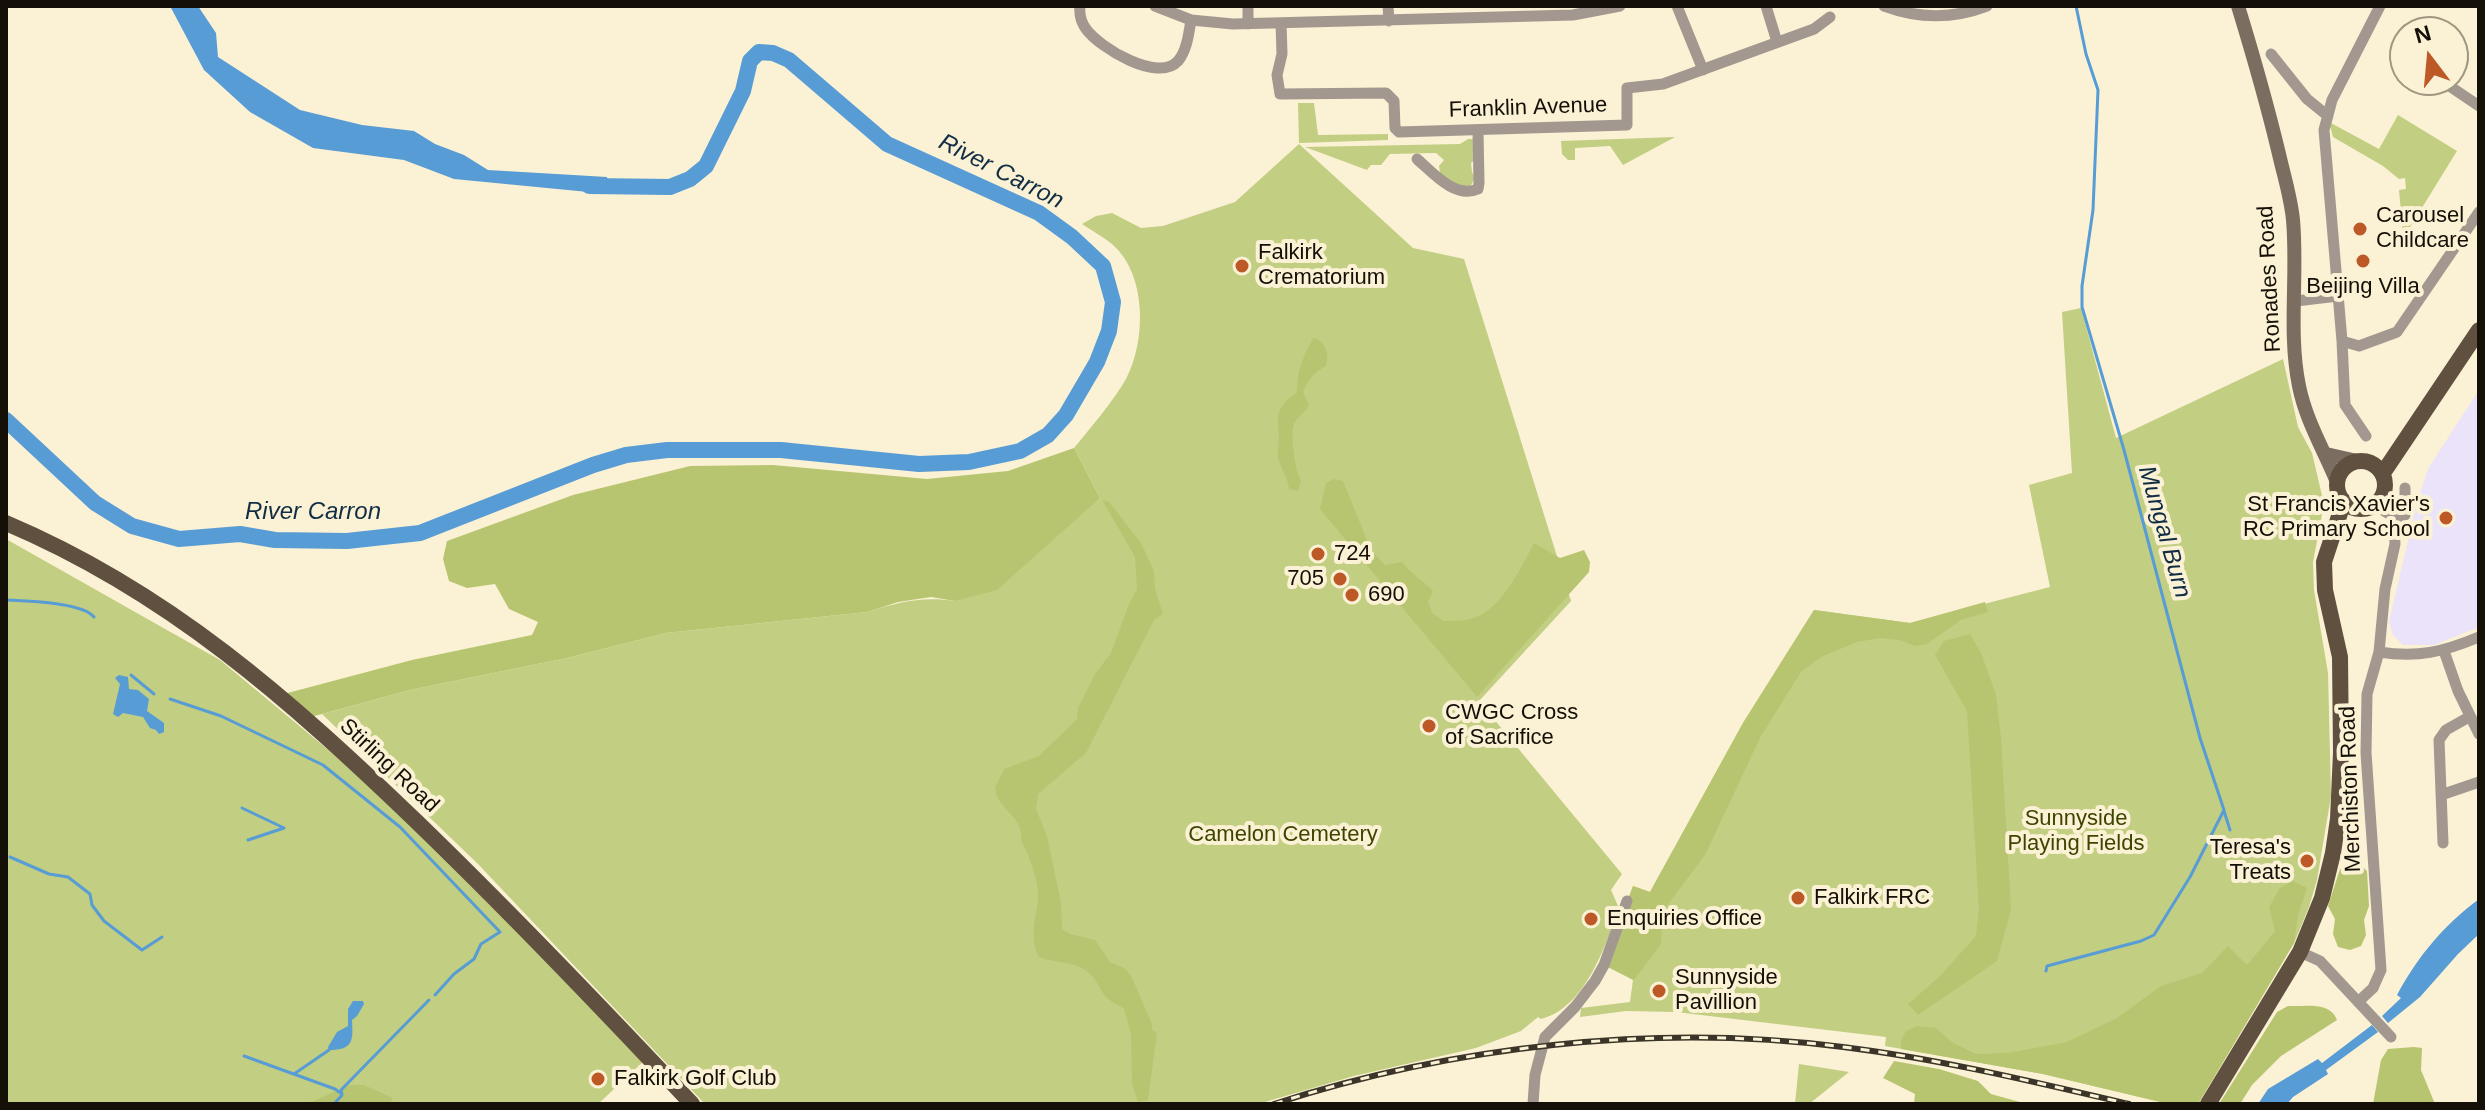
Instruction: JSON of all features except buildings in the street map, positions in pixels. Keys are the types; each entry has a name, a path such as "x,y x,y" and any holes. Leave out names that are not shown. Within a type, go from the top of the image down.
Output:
{"main road":[{"name":"Ronades Road","path":"2238,6 2269,114 2293,219 2296,301 2293,333 2298,386 2308,422 2337,482"},
{"path":"2334,529 2367,507 2384,482 2400,447 2479,330"},
{"path":"2367,507 2344,501 2338,493 2337,482 2343,468 2400,447"},
{"path":"2326,454 2363,461 2384,482"},
{"path":"2208,1104 2300,952 2322,898 2338,819 2341,752 2340,657 2325,590 2324,562 2344,501"},
{"name":"Stirling Road","path":"6,523 61,546 135,588 203,634 280,695 471,874 692,1104"}],"street":[{"path":"1080,6 1083,24 1094,38 1152,69 1170,67 1180,59 1191,20"},
{"path":"1155,6 1191,20 1214,24 1389,21 1552,11 1583,13 1620,6"},
{"path":"1248,6 1248,24"},
{"path":"1388,6 1389,21"},
{"path":"1677,6 1703,70"},
{"path":"1766,6 1777,42"},
{"path":"1884,6 1908,14 1938,17 1987,6"},
{"path":"2366,436 2345,405 2324,130 2332,100 2380,6"},
{"name":"Franklin Avenue","path":"1281,23 1282,54 1277,75 1280,94 1386,93 1394,101 1395,128 1399,132 1627,125 1627,88 1663,84 1814,29 1830,17"},
{"path":"2271,54 2307,99 2328,116"},
{"path":"1426,162 1448,185 1466,192 1478,189 1478,131"},
{"path":"2342,341 2359,346 2397,332 2479,212"},
{"path":"2296,301 2338,296"},
{"name":"Merchiston Road","path":"2358,1002 2373,988 2381,970 2366,753 2367,694 2379,652 2385,589 2395,544 2384,482"},
{"name":"Merchiston Road","path":"2392,518 2405,515 2405,488"},
{"path":"2367,507 2392,518"},
{"path":"2379,652 2407,656 2444,651 2479,637"},
{"path":"2444,651 2469,717 2479,734"},
{"path":"2443,843 2439,740 2446,730 2469,717"},
{"path":"2441,795 2479,782"},
{"path":"1533,1104 1535,1075 1545,1037 1595,981 1604,965 1627,901"},
{"path":"2300,952 2320,961 2388,1033"}],"shaded area":[{"name":"St Francis Xavier's RC Primary School","path":"2479,390 2479,627 2434,645 2403,645 2393,635 2389,622 2418,498 2429,467"}],"green space":[{"path":"1298,103 1314,103 1318,135 1388,134 1388,140 1299,143"},
{"path":"2398,115 2457,151 2403,234 2399,190 2406,189 2405,178 2399,179 2333,137 2329,122 2379,149"},
{"path":"1675,137 1623,165 1610,146 1575,148 1575,160 1568,160 1562,154 1561,141"},
{"path":"1474,139 1475,160 1471,163 1475,178 1470,187 1452,183 1440,173 1439,166 1444,160 1436,153 1390,154 1381,165 1371,165 1367,170 1305,147 1460,144"},
{"name":"Camelon Cemetery","path":"1299,144 1413,248 1464,259 1571,601 1479,701 1622,874 1611,890 1619,908 1600,957 1581,989 1556,1013 1541,1019 1538,1017 1521,1031 1476,1048 1354,1076 1258,1104 705,1104 478,864 322,714 410,690 567,658 666,633 867,612 921,600 955,601 1100,498 1074,448 1126,379 1137,346 1140,309 1132,273 1124,258 1109,242 1082,224 1096,216 1112,213 1141,228 1163,226 1235,202"},
{"name":"Sunnyside Playing Fields","path":"2081,308 2116,438 2283,359 2298,427 2312,453 2324,504 2313,562 2314,590 2328,673 2331,796 2317,880 2294,943 2198,1104 2169,1104 2043,1074 1885,1046 1886,1037 1676,1012 1626,1011 1580,1017 1581,1008 1630,1002 1633,980 1604,965 1633,886 1650,892 1743,723 1814,610 1910,623 2050,587 2029,485 2072,473 2062,312"},
{"path":"1313,338 1323,345 1327,362 1305,387 1303,392 1309,405 1293,427 1294,454 1301,481 1298,491 1289,489 1278,458 1278,417 1285,402 1297,392 1299,371"},
{"path":"1074,448 1100,498 997,590 955,601 931,597 898,602 867,612 666,633 567,658 410,690 307,718 280,695 412,660 532,635 538,622 509,609 495,584 467,588 449,581 443,559 447,541 573,495 690,466 773,465 927,479 1008,471"},
{"path":"1334,479 1343,481 1371,550 1385,565 1402,562 1429,587 1433,591 1428,602 1432,613 1444,621 1472,618 1494,605 1503,596 1534,543 1560,558 1584,550 1590,562 1589,572 1477,697 1320,509 1326,483"},
{"path":"1102,500 1109,502 1141,543 1154,571 1155,589 1163,614 1154,620 1086,753 1038,794 1036,809 1047,836 1061,903 1062,929 1095,940 1110,962 1126,969 1152,1030 1157,1033 1148,1100 1138,1102 1132,1083 1131,1034 1124,1009 1107,998 1094,978 1082,968 1039,957 1034,934 1038,896 1035,875 1021,841 1020,828 998,798 995,787 1004,769 1039,756 1077,719 1078,708 1095,674 1111,653 1137,589 1135,557"},
{"name":"Falkirk Golf Club","path":"6,539 220,660 362,778 644,1061 598,1104 6,1104"},
{"path":"1985,602 1988,612 1961,620 1927,644 1915,646 1880,638 1857,642 1821,657 1801,672 1761,736 1705,855 1663,911 1661,944 1634,980 1604,965 1633,886 1650,892 1743,723 1814,610 1910,623"},
{"path":"1970,634 1981,653 1996,694 2011,909 1997,961 1918,1015 1908,1004 1939,977 1976,936 1979,910 1967,711 1935,655 1944,641"},
{"path":"2353,864 2361,865 2367,871 2369,906 2364,920 2366,935 2361,946 2350,950 2338,947 2333,934 2335,919 2328,906 2340,869"},
{"path":"2293,881 2307,888 2298,915 2294,943 2198,1104 2169,1104 2043,1074 1901,1049 1901,1040 1906,1031 1917,1026 1936,1028 1953,1043 1976,1054 2008,1053 2067,1042 2117,1018 2161,986 2202,973 2228,946 2247,965 2275,931 2269,907 2280,888"},
{"path":"2288,1006 2323,1007 2337,1020 2281,1056 2252,1085 2240,1104 2219,1104 2277,1012"},
{"path":"2422,1048 2421,1070 2435,1104 2373,1104 2381,1060 2388,1049"},
{"path":"1894,1061 1939,1069 1978,1081 1991,1094 2027,1104 1914,1104 1915,1094 1883,1078"},
{"path":"1799,1064 1849,1072 1809,1104 1795,1104"},
{"path":"349,1085 364,1085 393,1098 390,1104 307,1104"}],"water":[{"path":"170,6 198,6 216,33 218,57 300,110 362,125 414,131 488,170 607,177 609,194 454,179 404,160 313,148 250,112 204,70"},
{"path":"119,675 128,677 129,689 138,690 149,699 147,711 164,723 164,732 159,734 150,728 143,717 123,713 118,717 113,714 120,684 115,678"},
{"path":"2479,899 2479,934 2420,997 2388,1023 2382,1016 2401,998 2397,995 2423,954 2454,919"},
{"path":"353,1001 363,1001 364,1004 352,1020 350,1042 343,1048 329,1050 337,1032 348,1026 348,1009"},
{"path":"2372,1025 2378,1032 2326,1070 2328,1074 2287,1104 2258,1104 2268,1089 2318,1059 2322,1063"}],"waterway":[{"name":"Mungal Burn","path":"2046,971 2047,966 2154,935 2190,877 2224,810 2200,738 2124,450 2082,307 2093,210 2098,90 2086,54 2076,6"},
{"name":"River Carron","path":"6,420 95,503 132,526 179,539 240,534 275,540 347,541 420,533 626,455 667,450 781,450 919,464 969,462 1020,451 1048,435 1066,415 1097,362 1109,331 1113,302 1103,266 1072,237 1039,213 887,144 789,60 773,53 759,52 750,61 743,91 706,166 690,179 670,187 589,186"},
{"path":"6,600 66,605 94,617"},
{"path":"131,675 154,694"},
{"path":"170,699 221,716 323,765 400,827 500,932 481,944 474,959 454,974 435,995"},
{"path":"242,808 284,828"},
{"path":"2224,811 2230,830"},
{"path":"248,840 284,828"},
{"path":"10,857 49,874 68,877 90,894 92,905 104,921 142,950 162,937"},
{"path":"244,1056 342,1094 341,1090 429,1000"},
{"path":"294,1074 329,1050"},
{"path":"334,1104 342,1095"}],"railway":[{"path":"1274,1104 1412,1067 1483,1054 1628,1039 1701,1038 1772,1040 1879,1052 1987,1072 2129,1104"}],"place":[{"name":"Carousel Childcare","path":"2360,229"},
{"name":"Beijing Villa","path":"2363,261"},
{"name":"Falkirk Crematorium","path":"1242,266"},
{"name":"St Francis Xavier's RC Primary School","path":"2446,518"},
{"name":"724","path":"1318,554"},
{"name":"705","path":"1340,579"},
{"name":"690","path":"1352,595"},
{"name":"CWGC Cross of Sacrifice","path":"1429,726"},
{"name":"Teresa's Treats","path":"2307,861"},
{"name":"Falkirk FRC","path":"1798,898"},
{"name":"Enquiries Office","path":"1591,919"},
{"name":"Sunnyside Pavillion","path":"1659,991"},
{"name":"Falkirk Golf Club","path":"598,1079"}]}
